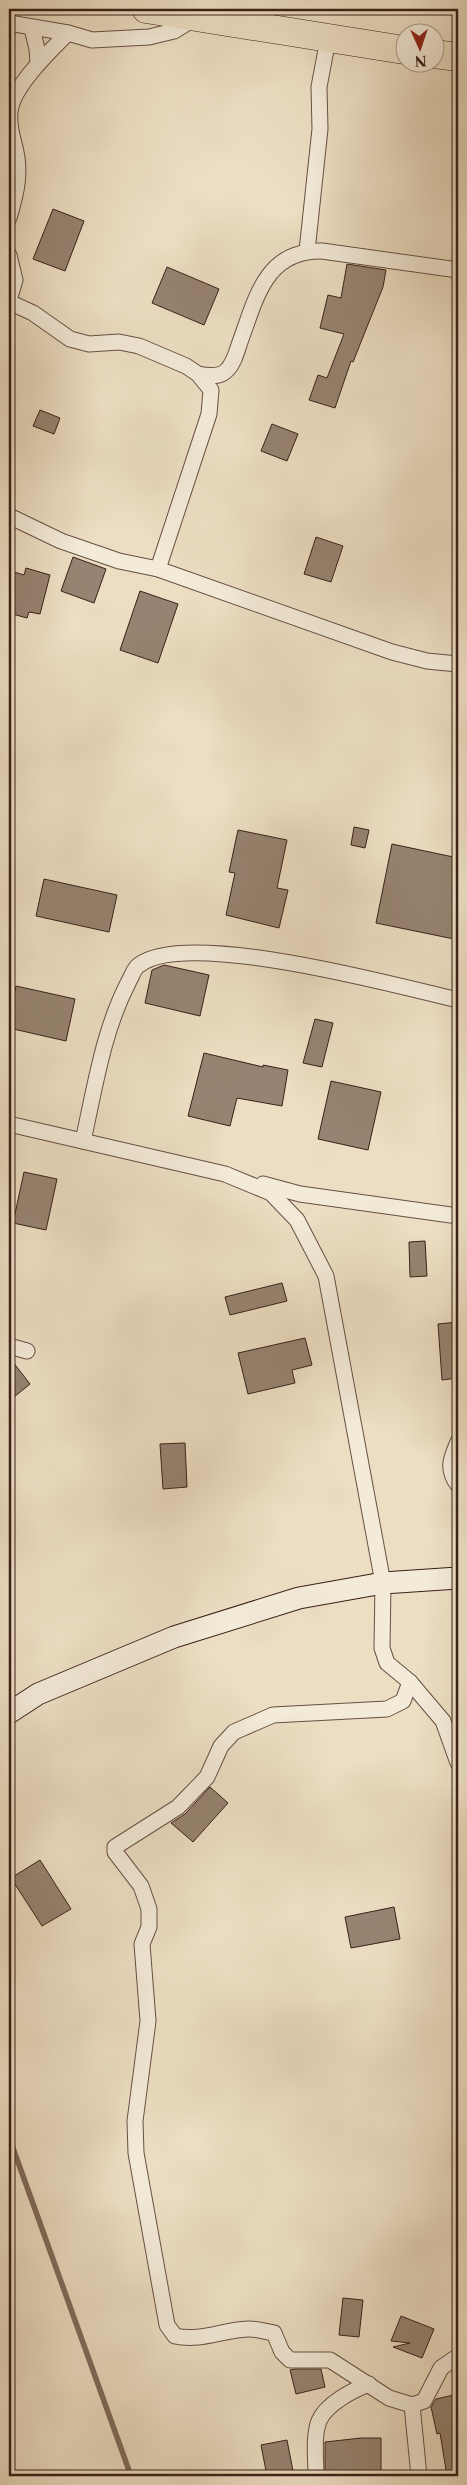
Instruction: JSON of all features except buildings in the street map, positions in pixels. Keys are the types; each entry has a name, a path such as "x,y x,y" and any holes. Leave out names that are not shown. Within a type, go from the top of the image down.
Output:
{"highway":[{"path":"146,9 394,49"},
{"path":"444,55 458,57"}],"street":[{"path":"9,23 68,33 92,40 149,36 174,31 195,18"},
{"path":"32,28 38,63"},
{"path":"9,218 19,182 17,156 10,125 13,95 38,63 68,33"},
{"path":"307,251 320,129 319,87 328,39"},
{"path":"198,374 212,377 227,371 235,358 265,278 276,267 295,255 307,251 458,270"},
{"path":"9,254 16,280 9,301 33,312 70,339 89,344 118,342 139,346 186,366 198,374 211,390 209,414 158,570"},
{"path":"9,516 61,541 119,561 158,570 392,652 427,661 458,664"},
{"path":"84,1141 102,1050 118,1002 137,966 152,958 171,953 266,959 458,1000"},
{"path":"9,1124 225,1174 300,1194 458,1216"},
{"path":"225,1174 271,1193 298,1220 326,1276 383,1583 382,1648 387,1663 410,1682 443,1721 458,1763"},
{"path":"9,1346 27,1351"},
{"path":"458,1442 450,1462 452,1476 458,1484"},
{"path":"9,1713 38,1694 174,1637 299,1598 383,1583 458,1578"},
{"path":"410,1682 403,1701 387,1709 273,1715 234,1732 221,1746 207,1777 178,1807 115,1847 116,1852 141,1886 149,1910 148,1928 142,1944 148,2021 134,2121 136,2154 167,2325 176,2336 185,2338 251,2329 274,2333 282,2352 290,2360 330,2360 390,2398 412,2405 424,2401 441,2368 454,2359 458,2360"},
{"path":"316,2476 320,2420 329,2408 354,2390 369,2384"},
{"path":"412,2405 419,2476"}],"waterway":[{"path":"9,2137 131,2476"}]}
